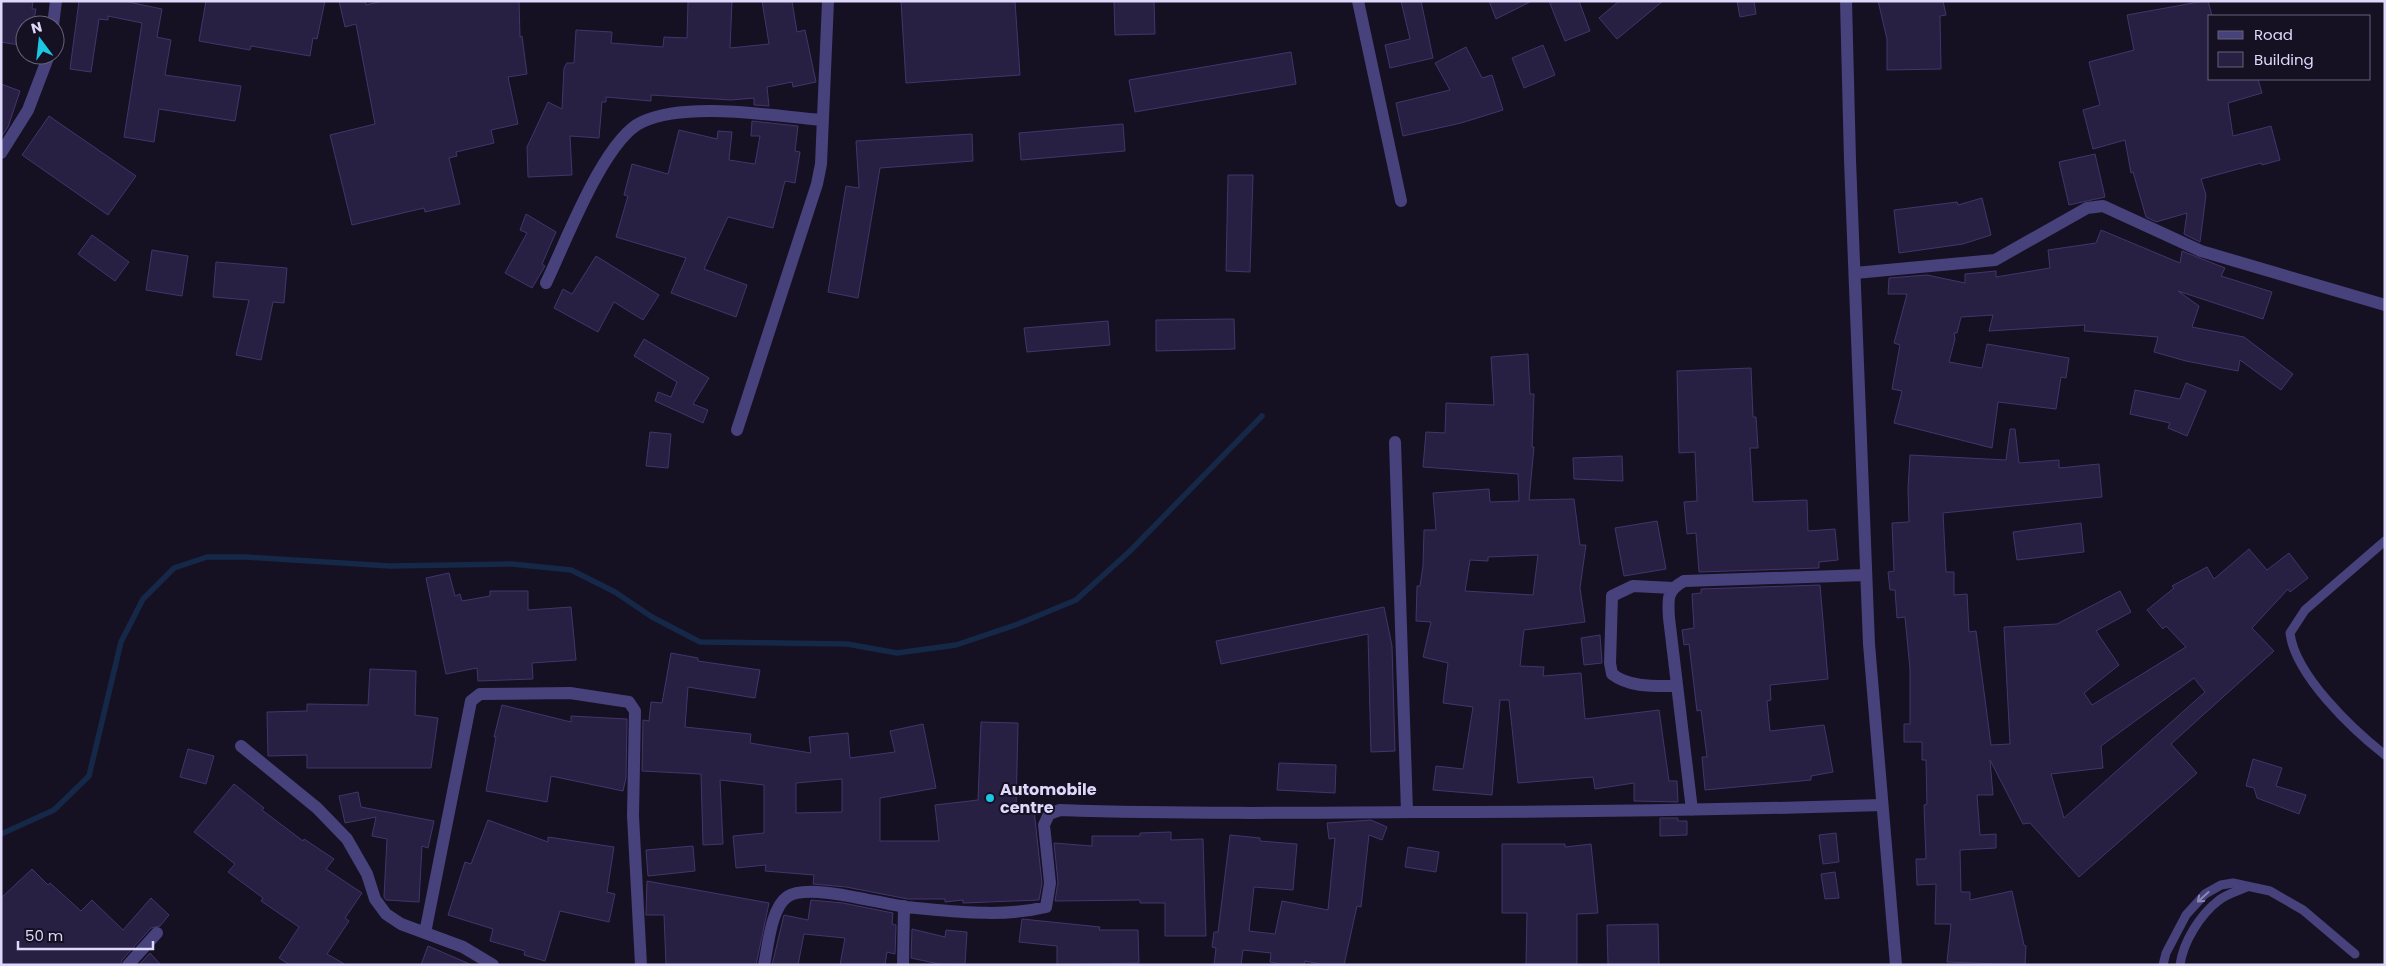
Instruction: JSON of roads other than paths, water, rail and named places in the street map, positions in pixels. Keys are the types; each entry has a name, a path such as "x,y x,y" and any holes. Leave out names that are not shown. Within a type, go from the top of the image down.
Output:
{"street":[{"path":"54,15 56,1"},
{"path":"737,430 818,184 821,164 828,1"},
{"path":"1358,1 1401,201"},
{"path":"1846,1 1850,160 1869,644 1896,965"},
{"path":"1,153 28,110 45,65"},
{"path":"546,283 601,167 619,140 641,122 667,114 712,111 822,120"},
{"path":"1855,273 1995,260 2087,208 2103,206 2201,251 2385,305"},
{"path":"1394,442 1407,812"},
{"path":"1692,810 1669,618 1668,599 1673,588 1684,581 1866,575"},
{"path":"1673,588 1634,586 1612,596 1610,663 1612,674 1620,680 1643,685 1677,686"},
{"path":"425,933 471,701 480,694 570,693 609,698 629,702 635,711 633,816 641,965"},
{"path":"242,746 317,808 347,839 367,874 375,899 386,914 401,924 463,947 493,965"},
{"path":"764,965 775,915 786,898 799,893 834,893 904,906 987,913 1028,911 1046,907 1050,883 1044,825 1049,814 1060,810 1240,813 1407,812 1692,810 1882,805"},
{"path":"903,965 904,906"},
{"path":"128,965 157,933"}],"lane":[{"path":"2385,541 2305,610 2290,632 2292,647 2303,669 2358,734 2385,755"},
{"path":"2163,965 2178,928 2205,894 2221,885 2233,884 2257,887 2270,891 2303,910 2355,954"},
{"path":"2180,965 2186,943 2202,918 2219,900 2247,887"}],"waterway":[{"path":"1,834 54,810 89,776 121,642 143,599 174,568 207,557 245,557 390,566 512,564 571,570 615,592 652,617 700,642 847,644 897,653 956,645 1018,624 1076,600 1130,551 1262,416"}],"place":[{"name":"Automobile centre","path":"990,798"}]}
